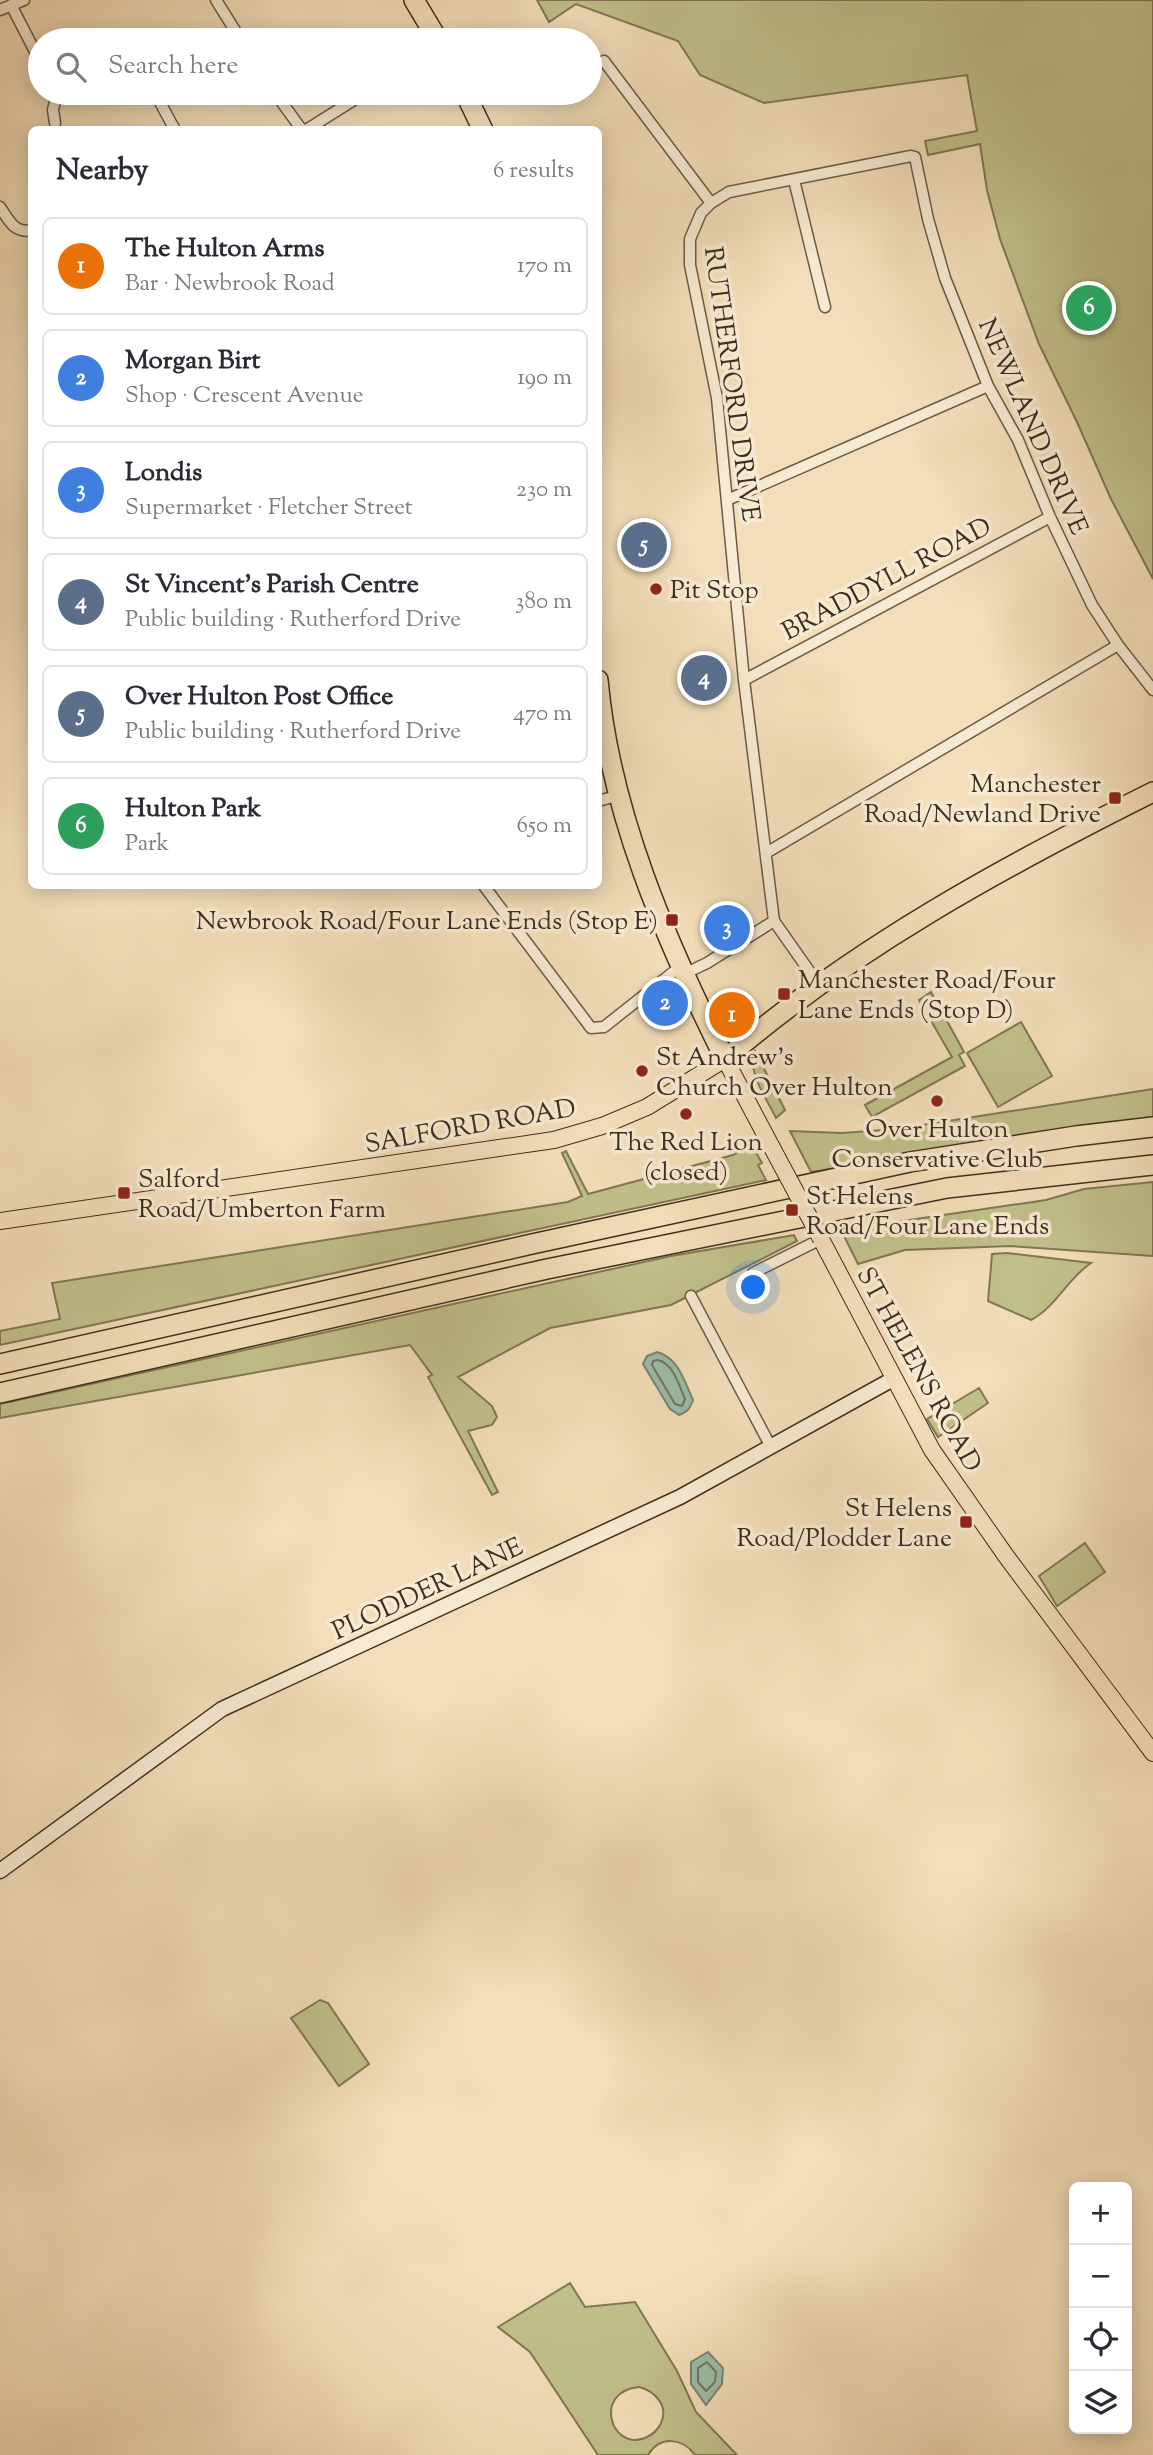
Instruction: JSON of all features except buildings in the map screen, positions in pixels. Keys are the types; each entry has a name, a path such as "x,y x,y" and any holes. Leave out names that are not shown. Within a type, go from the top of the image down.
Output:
{"highway":[{"path":"414,0 431,28"},
{"path":"472,105 481,126"},
{"path":"602,710 620,795 648,886 683,970 725,1059 818,985 938,908 1048,846 1153,792"},
{"path":"0,1363 910,1162 1153,1127"},
{"path":"0,1393 547,1269 933,1191 1153,1165"}],"main road":[{"name":"ST HELENS ROAD","path":"725,1059 778,1157 819,1244 932,1450 1153,1753"},
{"name":"SALFORD ROAD","path":"0,1221 554,1140 602,1126 647,1107 725,1059"},
{"name":"PLODDER LANE","path":"0,1871 222,1709 617,1528 680,1497 893,1379"}],"street":[{"path":"24,0 5,8 28,43"},
{"path":"216,0 234,28"},
{"path":"603,61 711,203 729,192 794,180 824,307"},
{"path":"53,105 55,123"},
{"path":"161,105 173,126"},
{"path":"284,105 301,126"},
{"path":"311,126 345,105"},
{"name":"NEWLAND DRIVE","path":"794,180 911,156 917,161 928,219 945,278 988,386 1018,440 1084,591 1118,645 1153,690"},
{"name":"RUTHERFORD DRIVE","path":"711,203 701,213 695,225 688,252 713,370 744,680 774,921 818,985"},
{"path":"0,207 14,228 28,230"},
{"path":"727,500 988,386"},
{"name":"BRADDYLL ROAD","path":"744,680 1050,517"},
{"path":"766,853 1118,645"},
{"path":"602,800 620,795"},
{"path":"486,889 591,1028 604,1027 683,970 707,963 774,921"},
{"path":"753,1273 819,1244"},
{"path":"691,1296 771,1447"}],"green space":[{"path":"537,0 1153,0 1153,579 1111,499 1039,344 1000,239 987,190 980,144 928,155 925,141 977,131 967,75 764,103 700,75 678,41 576,4 549,22"},
{"path":"931,992 964,1052 959,1055 965,1066 872,1117 865,1105 952,1057 919,1000"},
{"path":"1021,1022 1052,1076 998,1107 967,1053"},
{"path":"755,1051 785,1110 776,1118 755,1076"},
{"path":"1153,1089 1153,1119 811,1172 790,1131 842,1133 897,1129"},
{"path":"751,1144 762,1163 758,1165 766,1180 0,1345 0,1331 60,1319 52,1283 568,1202 582,1196 562,1153 566,1151 588,1194 733,1155"},
{"path":"1153,1182 1153,1256 1010,1246 905,1250 858,1264 841,1230 1046,1200 1084,1189"},
{"path":"794,1235 797,1241 671,1305 550,1328 458,1377 492,1406 497,1417 492,1425 468,1431 498,1492 492,1495 428,1377 432,1375 410,1345 0,1418 0,1404 671,1256"},
{"path":"1007,1253 1091,1263 1048,1308 1031,1320 988,1301 992,1254"},
{"path":"979,1388 988,1403 938,1437 927,1419"},
{"path":"1085,1543 1105,1572 1057,1606 1039,1576"},
{"path":"320,2000 328,2003 369,2064 339,2086 291,2018"},
{"path":"570,2283 585,2307 635,2302 677,2371 696,2412 737,2455 695,2455 684,2445 672,2441 659,2444 648,2455 598,2455 530,2352 498,2327","holes":["639,2387 659,2400 663,2417 660,2426 652,2434 633,2440 616,2429 611,2408 616,2398 625,2391"]}],"water":[{"path":"657,1352 671,1359 683,1378 693,1400 685,1413 679,1415 670,1409 643,1364 647,1356"},
{"path":"708,2352 723,2368 722,2384 706,2405 691,2384 691,2362"}],"place":[{"name":"Hulton Park","path":"1089,308"},
{"name":"Over Hulton Post Office","path":"644,545"},
{"name":"Pit Stop","path":"656,589"},
{"name":"St Vincent's Parish Centre","path":"704,678"},
{"name":"Manchester Road/Newland Drive","path":"1115,798"},
{"name":"Newbrook Road/Four Lane Ends (Stop E)","path":"672,920"},
{"name":"Londis","path":"727,928"},
{"name":"Manchester Road/Four Lane Ends (Stop D)","path":"784,994"},
{"name":"Morgan Birt","path":"665,1003"},
{"name":"The Hulton Arms","path":"732,1015"},
{"name":"St Andrew's Church Over Hulton","path":"642,1071"},
{"name":"Over Hulton Conservative Club","path":"937,1101"},
{"name":"The Red Lion (closed)","path":"686,1114"},
{"name":"Salford Road/Umberton Farm","path":"124,1193"},
{"name":"St Helens Road/Four Lane Ends","path":"792,1210"},
{"name":"St Helens Road/Plodder Lane","path":"966,1522"}]}
